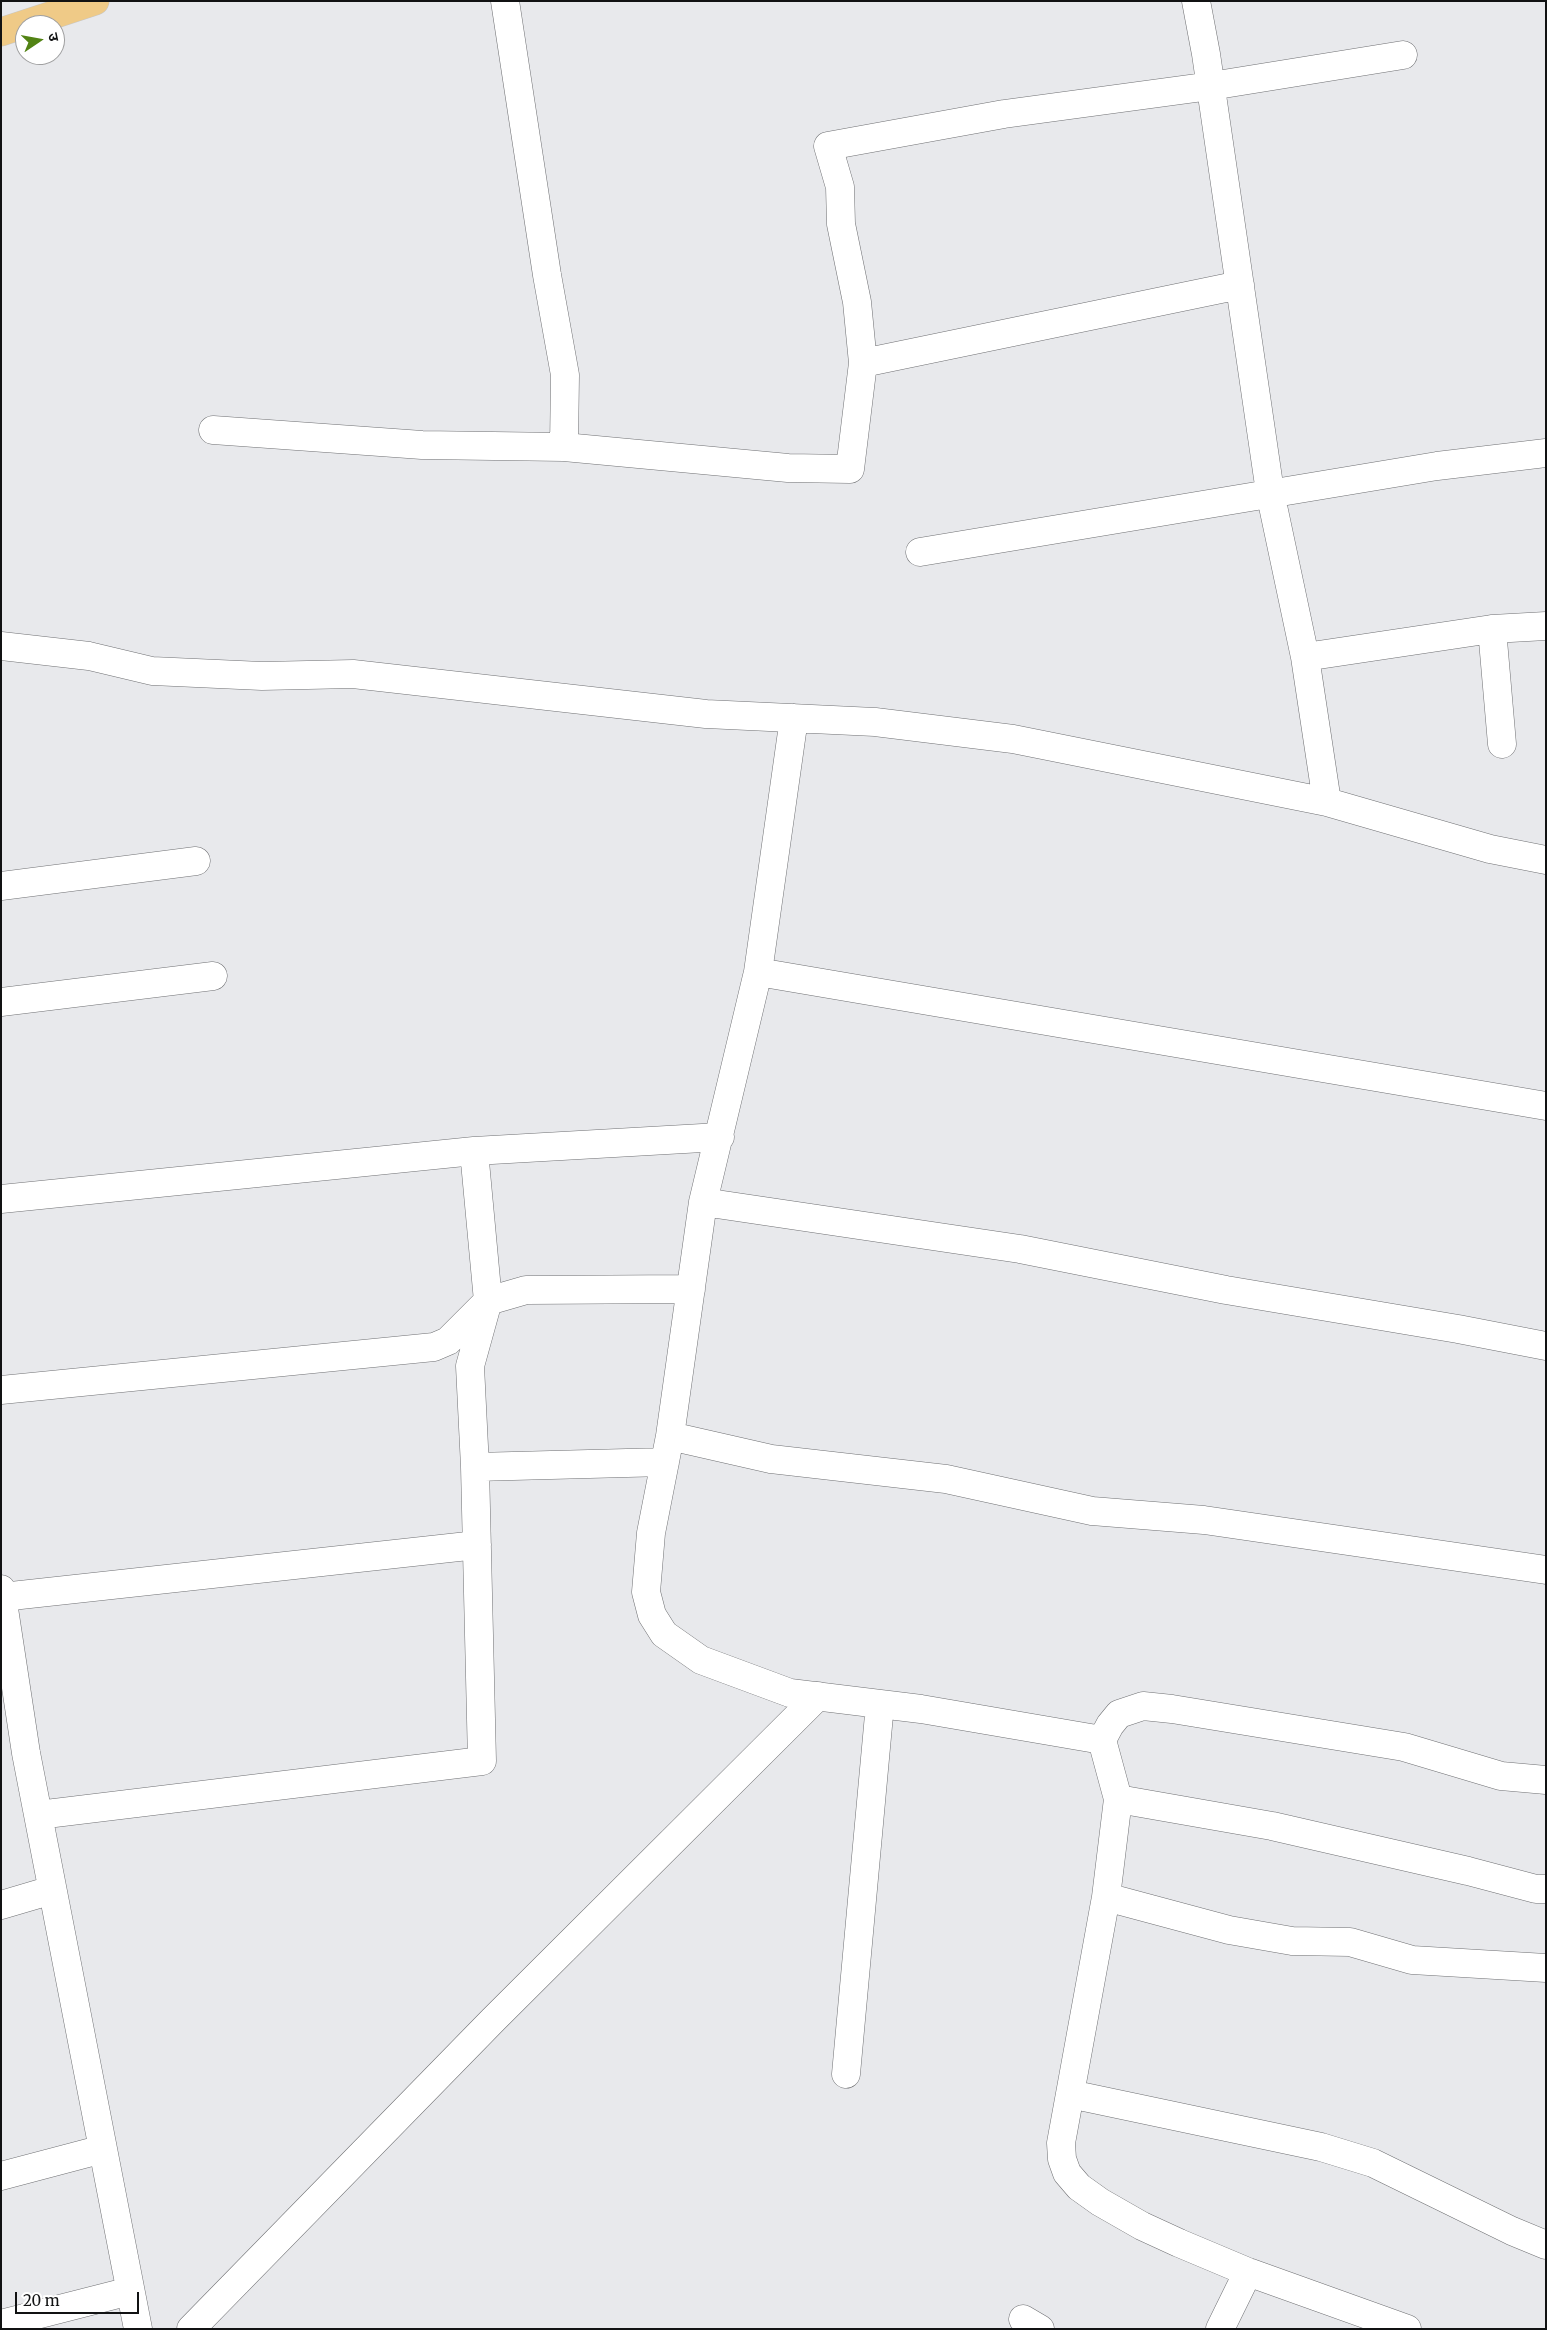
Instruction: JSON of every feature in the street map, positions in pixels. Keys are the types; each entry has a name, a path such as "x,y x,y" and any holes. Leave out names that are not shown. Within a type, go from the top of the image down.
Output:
{"main road":[{"path":"1,32 95,1"}],"street":[{"path":"505,1 565,375 564,447"},
{"path":"1196,1 1211,86 1270,492 1305,657 1327,802"},
{"path":"213,430 422,445 564,447 788,468 850,469 863,363 857,302 841,224 840,188 828,146 1004,114 1211,86 1403,55"},
{"path":"863,363 1240,285"},
{"path":"920,552 1270,492 1437,466 1546,453"},
{"path":"1305,657 1492,629 1546,626"},
{"path":"1492,629 1502,744"},
{"path":"1,646 89,656 152,671 262,676 353,674 706,714 876,722 1013,739 1327,802 1490,849 1546,860"},
{"path":"794,718 758,972 703,1202 668,1449 651,1533 646,1592 652,1614 664,1634 701,1660 790,1693 880,1704 1102,1740"},
{"path":"1,886 196,861"},
{"path":"758,972 1546,1106"},
{"path":"1,1002 213,976"},
{"path":"1,1199 474,1151 720,1137"},
{"path":"38,1816 482,1761 475,1467 470,1366 488,1301 474,1151"},
{"path":"703,1202 1020,1249 1226,1290 1546,1346"},
{"path":"1,1390 434,1348 448,1341 488,1301 526,1290 690,1289"},
{"path":"475,1467 668,1449 946,1479 1092,1511 1204,1520 1546,1570"},
{"path":"138,2329 38,1816 10,1701 2,1593 477,1545"},
{"path":"191,2329 493,2020 818,1696"},
{"path":"846,2074 880,1704"},
{"path":"1407,2329 1248,2272 1142,2226 1100,2202 1079,2187 1067,2173 1062,2159 1061,2143 1106,1897 1118,1798 1102,1740 1110,1725 1119,1714 1143,1706 1404,1746 1501,1776 1546,1780"},
{"path":"1118,1798 1272,1826 1468,1871 1536,1890 1546,1889"},
{"path":"1,1905 52,1890"},
{"path":"1106,1897 1229,1930 1292,1941 1350,1942 1412,1960 1546,1968"},
{"path":"1070,2094 1321,2147 1373,2163 1512,2231 1546,2244"},
{"path":"1,2176 103,2149"},
{"path":"1220,2329 1248,2272"},
{"path":"1,2324 130,2291"}]}
